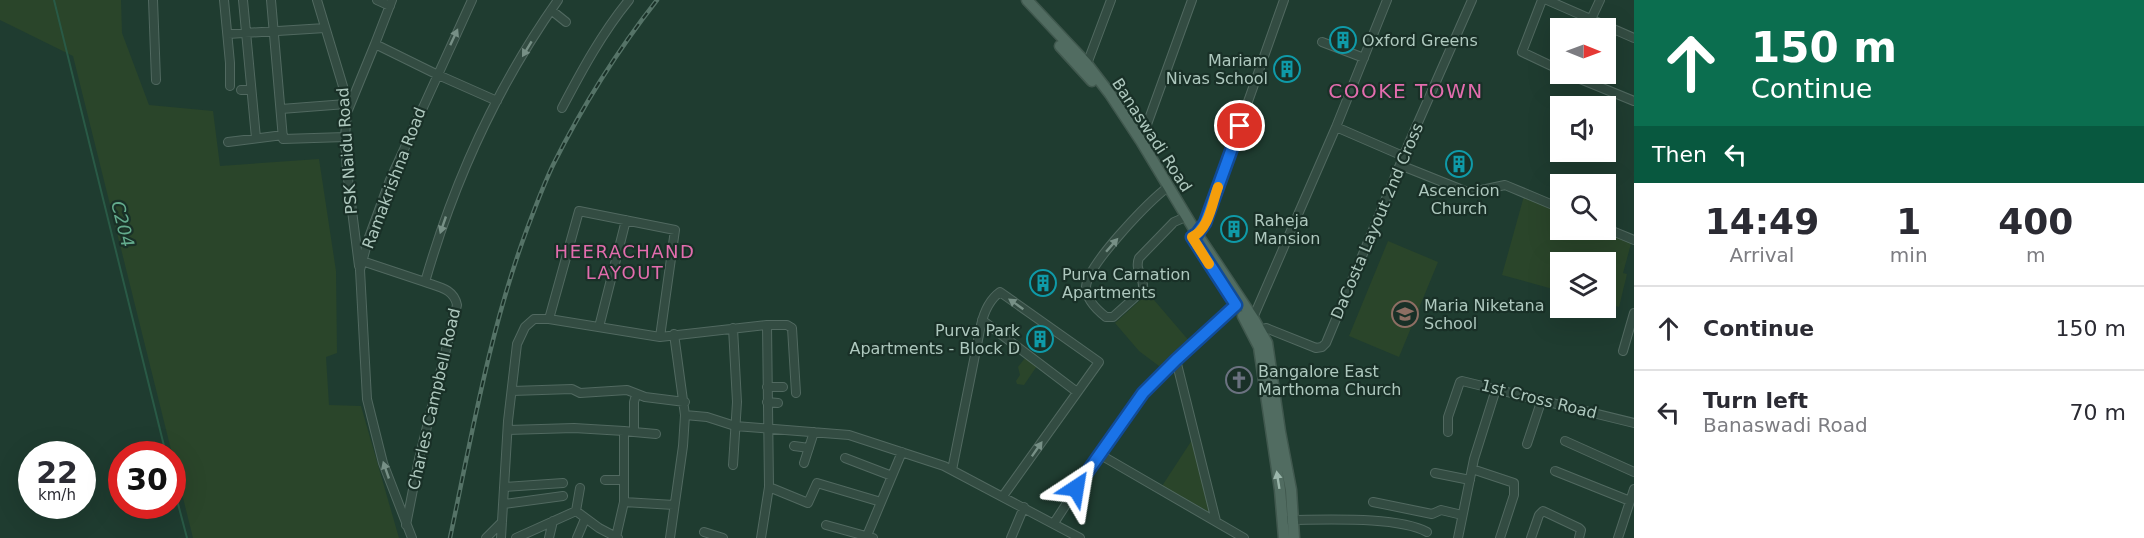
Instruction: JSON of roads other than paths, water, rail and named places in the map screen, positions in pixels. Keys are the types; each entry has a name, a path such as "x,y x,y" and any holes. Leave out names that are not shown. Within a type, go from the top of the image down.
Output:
{"main road":[{"name":"Banaswadi Road","path":"1019,0 1105,98 1181,219 1195,236"},
{"name":"Banaswadi Road","path":"1033,3 1087,64 1110,94 1141,141 1195,236 1256,331 1267,343 1291,490 1284,538"},
{"name":"Banaswadi Road","path":"1288,520 1294,538"}],"street":[{"path":"153,0 156,80"},
{"path":"224,0 230,86"},
{"path":"243,0 256,138"},
{"path":"270,0 284,139 345,137"},
{"name":"PSK Naidu Road","path":"317,0 342,78 347,108 345,137 352,219 361,266"},
{"path":"281,109 347,108 391,3 377,0"},
{"name":"Ramakrishna Road","path":"412,538 383,463 367,399 361,266 390,180 436,74 472,0"},
{"path":"426,282 452,197 468,159 497,101 558,0"},
{"path":"562,108 612,20 629,0"},
{"path":"1087,64 1111,0"},
{"path":"1141,141 1192,0"},
{"path":"1195,236 1205,223 1284,0"},
{"path":"1250,320 1336,127 1387,0"},
{"name":"DaCosta Layout 2nd Cross","path":"1256,331 1266,328 1316,348 1323,347 1326,343 1472,0"},
{"path":"1542,0 1522,52 1550,65"},
{"path":"1547,0 1578,18"},
{"path":"1592,18 1600,0"},
{"path":"551,10 566,22"},
{"path":"228,34 325,28"},
{"path":"1616,32 1634,38"},
{"path":"1322,42 1364,57"},
{"path":"375,44 497,101"},
{"path":"1592,84 1634,101"},
{"path":"241,90 251,90"},
{"path":"1336,127 1404,156"},
{"path":"228,142 283,135"},
{"path":"1400,165 1465,191 1472,192 1505,185 1550,204"},
{"path":"1164,190 1111,246 1089,275 1086,285 1088,296 1106,317 1113,317 1143,290 1143,282 1136,264 1139,258 1174,222 1181,219"},
{"path":"1128,220 1144,203 1151,202"},
{"path":"549,318 579,211 675,230 660,337"},
{"path":"599,327 626,220"},
{"path":"1616,233 1634,240"},
{"name":"Charles Campbell Road","path":"361,266 426,282 450,291 456,298 457,305 419,459 406,525"},
{"path":"952,470 984,312 994,296 1000,292 1098,362 1003,496"},
{"path":"1054,523 1099,454 1143,393 1239,303"},
{"path":"1623,351 1634,313"},
{"path":"501,538 508,430 517,344 525,327 534,319 549,318 660,337 733,328 788,325 792,328 796,393"},
{"path":"982,320 1077,392"},
{"path":"760,538 769,487 767,325"},
{"path":"733,328 737,402 733,465"},
{"path":"670,538 686,415 675,334"},
{"path":"1176,360 1216,521"},
{"name":"1st Cross Road","path":"1448,432 1448,417 1461,381 1634,423"},
{"path":"767,387 783,387"},
{"path":"512,391 572,389 580,393 627,390 636,395 685,402"},
{"path":"1458,538 1472,470 1496,389"},
{"path":"634,432 636,395"},
{"path":"1527,444 1542,399"},
{"path":"767,402 778,403"},
{"path":"686,415 706,417 735,426 849,435 952,470 1080,538"},
{"path":"508,430 574,428 656,434"},
{"path":"576,511 617,538 624,502 624,431"},
{"path":"804,463 814,432"},
{"path":"1565,441 1634,472"},
{"path":"794,446 809,448"},
{"path":"826,525 869,537 902,452"},
{"path":"1099,454 1244,538"},
{"path":"845,458 892,476"},
{"path":"1472,470 1514,483 1514,495 1500,538"},
{"path":"1555,471 1630,501"},
{"path":"1435,473 1470,480"},
{"path":"605,480 624,480"},
{"path":"505,487 563,483"},
{"path":"769,487 808,503 817,483 881,502"},
{"path":"576,511 580,488"},
{"path":"1618,538 1630,516 1630,501 1634,489"},
{"path":"504,504 563,496"},
{"path":"624,502 674,505"},
{"path":"1373,502 1432,514 1442,510 1462,515"},
{"path":"1011,538 1024,507"},
{"path":"516,538 576,511"},
{"path":"1531,538 1539,515 1543,512 1579,528 1579,538"},
{"path":"577,538 585,519"},
{"path":"1288,520 1356,520 1417,527 1427,532"},
{"path":"549,538 553,521"},
{"path":"486,538 502,522"},
{"path":"704,532 723,538"}],"waterway":[{"name":"C204","path":"54,0 163,441"},
{"name":"C204","path":"182,519 187,538"}],"railway":[{"path":"450,538 492,343 514,267 536,205 553,165 588,101 614,59 657,0"}],"place":[{"name":"Oxford Greens","path":"1343,40"},
{"name":"Mariam Nivas School","path":"1287,69"},
{"name":"Ascencion Church","path":"1459,164"},
{"name":"Raheja Mansion","path":"1234,229"},
{"name":"Purva Carnation Apartments","path":"1043,283"},
{"name":"Maria Niketana School","path":"1405,314"},
{"name":"Purva Park Apartments - Block D","path":"1040,339"},
{"name":"Bangalore East Marthoma Church","path":"1239,380"}],"district":[{"name":"COOKE TOWN","path":"1406,91"},
{"name":"HEERACHAND LAYOUT","path":"625,261"}]}
